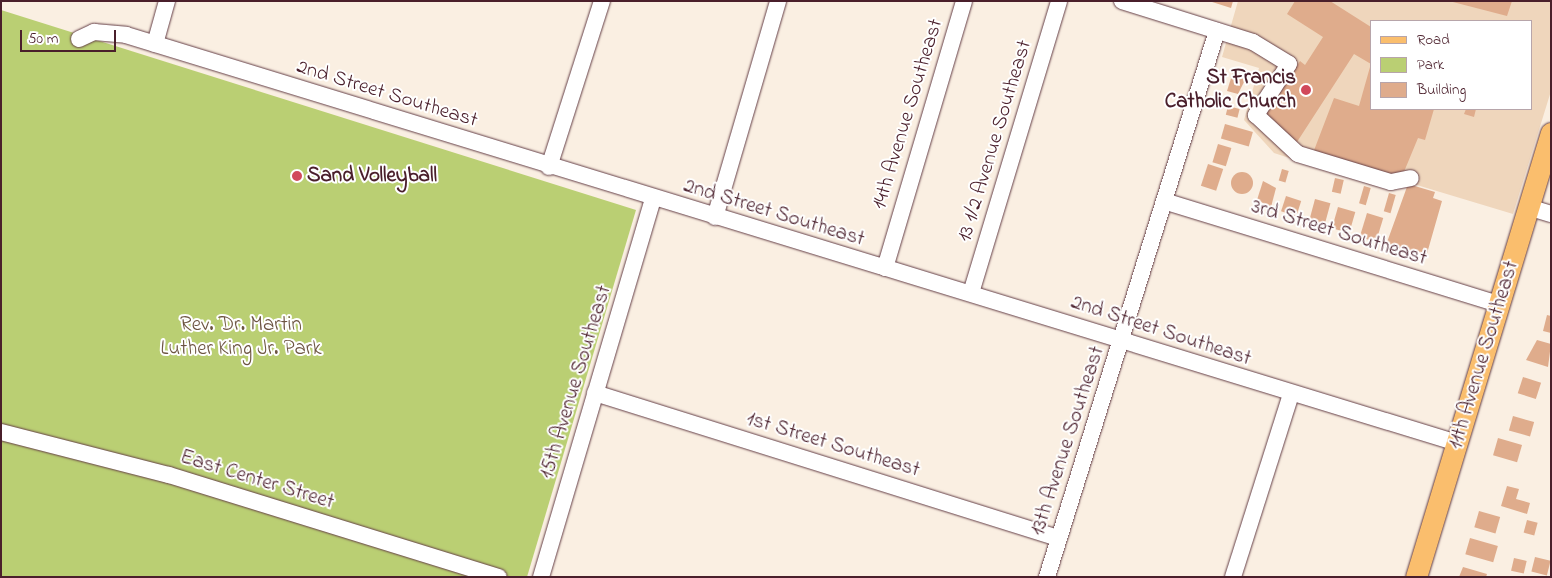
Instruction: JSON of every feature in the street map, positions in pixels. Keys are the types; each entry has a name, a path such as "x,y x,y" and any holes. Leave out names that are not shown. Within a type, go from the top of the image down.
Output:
{"main road":[{"name":"11th Avenue Southeast","path":"1416,577 1551,133"}],"street":[{"path":"155,44 167,1"},
{"path":"549,167 602,1"},
{"path":"716,217 778,1"},
{"name":"14th Avenue Southeast","path":"885,268 964,1"},
{"name":"13 1/2 Avenue Southeast","path":"971,294 1059,1"},
{"path":"1122,1 1253,42 1289,64 1256,115 1298,154 1391,182 1411,178"},
{"name":"2nd Street Southeast","path":"79,40 109,31 155,44 653,199 971,294 1291,394 1456,443"},
{"name":"13th Avenue Southeast","path":"1047,577 1167,202 1217,31"},
{"name":"15th Avenue Southeast","path":"541,577 653,199"},
{"name":"3rd Street Southeast","path":"1167,202 1500,304"},
{"path":"1528,207 1551,214"},
{"name":"1st Street Southeast","path":"595,393 1059,538"},
{"path":"1233,577 1291,394"},
{"name":"East Center Street","path":"1,432 169,475 499,577"}],"shaded area":[{"path":"1238,1 1551,1 1551,91 1513,214 1387,176 1378,187 1274,153 1244,120 1259,68 1222,57"}],"green space":[{"name":"Rev. Dr. Martin Luther King Jr. Park","path":"1,10 636,210 527,577 1,577"}],"building":[{"path":"1209,1 1233,1 1231,8"},
{"name":"St Francis Catholic Church","path":"1295,1 1330,1 1370,26 1370,63 1354,54 1297,142 1265,115 1300,61 1305,65 1323,37 1287,14"},
{"path":"1449,1 1512,1 1507,16"},
{"name":"St Francis Catholic Church","path":"1370,67 1370,110 1434,110 1425,140 1418,138 1401,179 1313,153 1334,98 1359,106"},
{"path":"1233,72 1247,76 1238,94 1227,91"},
{"path":"1228,106 1240,109 1237,118 1226,115"},
{"path":"1466,110 1476,110 1474,117 1464,114"},
{"path":"1225,124 1253,132 1249,146 1221,138"},
{"path":"1218,144 1231,148 1226,166 1212,162"},
{"path":"1208,164 1223,169 1216,191 1201,186"},
{"path":"1282,169 1289,171 1285,182 1279,181"},
{"path":"1242,172 1250,175 1253,183 1250,191 1242,194 1234,191 1231,183 1234,175"},
{"path":"1335,178 1344,180 1341,194 1332,192"},
{"path":"1263,181 1276,188 1271,207 1257,200"},
{"path":"1408,184 1435,192 1433,198 1442,201 1426,257 1386,245"},
{"path":"1364,186 1371,188 1366,205 1359,203"},
{"path":"1389,193 1396,195 1390,213 1384,211"},
{"path":"1286,196 1301,201 1296,216 1281,211"},
{"path":"1315,199 1330,203 1325,225 1309,221"},
{"path":"1338,207 1355,212 1349,233 1332,228"},
{"path":"1367,213 1383,218 1376,242 1360,237"},
{"path":"1547,315 1551,316 1551,333 1543,331"},
{"path":"1537,340 1551,344 1548,367 1526,360"},
{"path":"1523,377 1541,383 1536,399 1518,393"},
{"path":"1513,416 1534,422 1530,436 1509,430"},
{"path":"1498,438 1522,445 1517,462 1493,455"},
{"path":"1507,486 1519,489 1516,499 1530,503 1527,514 1501,506"},
{"path":"1479,511 1500,517 1495,533 1474,527"},
{"path":"1527,520 1538,523 1534,535 1524,533"},
{"path":"1470,538 1498,546 1493,562 1465,554"},
{"path":"1535,557 1551,561 1547,575 1531,572"},
{"path":"1514,558 1527,561 1524,574 1511,571"},
{"path":"1463,567 1487,574 1486,577 1459,577"}],"place":[{"name":"St Francis Catholic Church","path":"1306,90"},
{"name":"Sand Volleyball","path":"297,176"}]}
